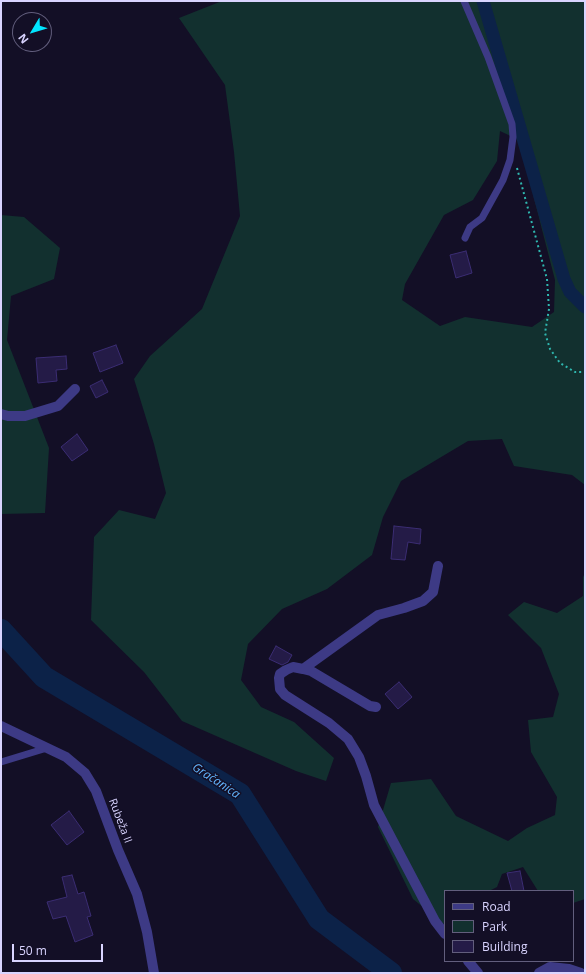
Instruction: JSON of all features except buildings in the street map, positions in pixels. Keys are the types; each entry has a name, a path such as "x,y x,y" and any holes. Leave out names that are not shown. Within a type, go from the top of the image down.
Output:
{"street":[{"path":"1,414 8,416 25,416 58,406 75,390"},
{"path":"303,669 378,615 423,601 433,592 438,566"},
{"path":"376,707 370,706 311,671 293,667 280,674 280,688 285,695 330,723 348,739 359,757 374,805 435,922 444,933"},
{"name":"Rubeža II","path":"1,726 66,757 85,772 96,791 118,850 137,894 147,932 154,973"},
{"path":"469,962 478,973"},
{"path":"539,973 550,967 569,969 581,973"}],"lane":[{"path":"464,1 488,57 512,124 513,137 510,160 503,180 482,218 470,227 465,238"},
{"path":"1,762 47,748"}],"path":[{"path":"512,150 547,279 549,309 545,333 550,348 560,362 575,372 585,372"}],"green space":[{"path":"222,1 585,1 585,485 572,475 514,466 502,439 468,441 401,481 383,517 372,555 327,589 282,609 248,644 241,680 261,707 294,722 334,758 326,781 296,771 182,721 144,672 91,620 94,537 119,510 155,519 166,493 154,444 134,379 150,356 202,309 240,216 234,152 225,85 179,18","holes":["500,131 519,140 555,280 554,312 532,327 465,317 440,326 402,300 405,284 444,215 473,200 497,161"]},
{"path":"1,215 24,217 60,248 54,279 11,296 7,340 49,448 45,513 1,514"},
{"path":"585,573 585,899 574,903 574,890 537,890 523,867 502,874 497,887 491,890 444,890 444,924 413,899 378,827 391,783 431,779 456,816 508,841 527,828 555,815 557,797 531,752 528,720 553,717 559,694 541,648 508,615 524,602 557,613 583,596 583,577"}],"waterway":[{"path":"483,1 564,279 570,292 585,307"},
{"name":"Gračanica","path":"1,630 44,677 240,794 319,919 391,973"}]}
